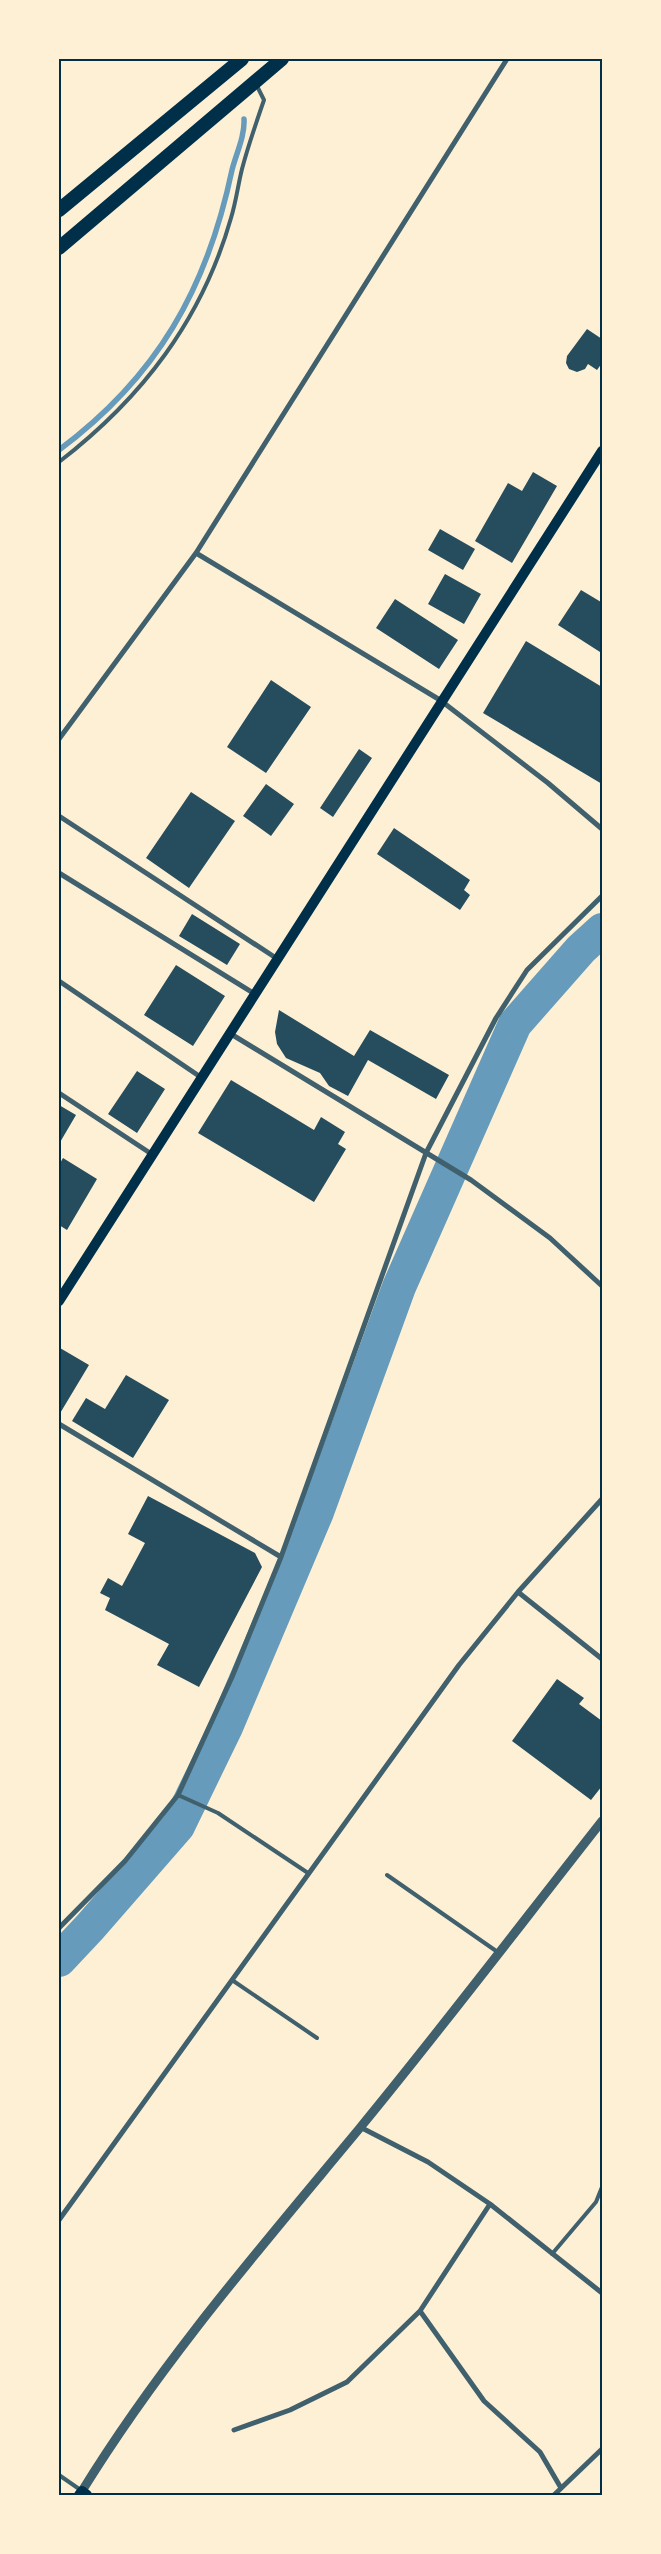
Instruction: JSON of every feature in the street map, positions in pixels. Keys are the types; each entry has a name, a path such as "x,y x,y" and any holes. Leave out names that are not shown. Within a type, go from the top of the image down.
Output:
{"highway":[{"path":"59,210 242,59"},
{"path":"59,248 282,59"}],"main road":[{"path":"59,1300 231,1034 276,958 440,700 602,451"}],"street":[{"path":"59,739 196,553 507,59"},
{"path":"196,553 440,700 548,783 602,829"},
{"path":"59,816 276,958"},
{"path":"59,873 255,994"},
{"path":"59,1928 125,1861 178,1795 232,1677 281,1557 426,1153 496,1018 527,970 602,896"},
{"path":"59,980 202,1078"},
{"path":"231,1034 435,1160 471,1180 550,1238 602,1286"},
{"path":"59,1093 154,1155"},
{"path":"59,1424 281,1557"},
{"path":"59,2220 308,1872 459,1666 518,1592 602,1499"},
{"path":"518,1592 602,1659"},
{"path":"83,2494 114,2438 193,2331 360,2127 602,1821"},
{"path":"360,2127 428,2162 490,2204 602,2293"},
{"path":"234,2430 290,2410 347,2382 420,2311 490,2204"},
{"path":"420,2311 484,2401 540,2452 561,2488"},
{"path":"554,2495 602,2449"}],"lane":[{"path":"59,462 120,410 152,374 187,321 211,275 231,218 242,170 264,100 254,81"},
{"path":"178,1795 218,1813 308,1872"},
{"path":"387,1874 499,1952"},
{"path":"232,1980 317,2038"},
{"path":"552,2254 596,2202 602,2187"},
{"path":"59,2475 83,2494"}],"building":[{"path":"587,329 602,339 602,363 597,370 588,364 585,369 577,372 569,369 566,363 567,356"},
{"path":"533,472 557,486 512,563 475,541 508,483 522,491"},
{"path":"440,529 475,549 463,570 428,550"},
{"path":"445,574 481,594 464,624 428,604"},
{"path":"581,590 601,602 602,600 600,652 558,625"},
{"path":"395,599 458,640 439,669 376,628"},
{"path":"526,641 602,687 602,784 483,713"},
{"path":"271,680 311,707 266,773 227,747"},
{"path":"359,749 372,758 333,817 320,808"},
{"path":"266,784 294,804 271,836 243,816"},
{"path":"191,792 235,821 189,888 146,858"},
{"path":"394,828 470,880 464,890 470,895 460,910 377,854"},
{"path":"192,914 240,944 227,965 179,936"},
{"path":"176,965 225,996 193,1046 144,1015"},
{"path":"279,1010 354,1056 370,1030 449,1075 436,1099 368,1060 348,1096 329,1086 320,1073 286,1058 277,1044 275,1032"},
{"path":"137,1071 165,1089 137,1133 108,1114"},
{"path":"231,1080 314,1130 321,1117 345,1132 338,1144 346,1149 314,1202 198,1133"},
{"path":"59,1105 76,1115 59,1144"},
{"path":"63,1158 97,1179 67,1230 59,1225 59,1165"},
{"path":"60,1348 89,1365 59,1415 59,1350"},
{"path":"126,1375 169,1400 133,1458 72,1421 86,1398 105,1409"},
{"path":"148,1496 255,1553 262,1567 199,1687 157,1665 169,1644 105,1610 110,1598 100,1593 108,1578 122,1586 145,1543 128,1534"},
{"path":"557,1679 584,1698 579,1704 602,1721 602,1786 591,1800 512,1741"}],"waterway":[{"path":"59,450 94,422 124,392 150,361 173,327 192,292 208,254 242,138 244,119"},
{"path":"59,1960 178,1826 226,1727 317,1512 399,1287 515,1024 581,949 602,930"}]}
